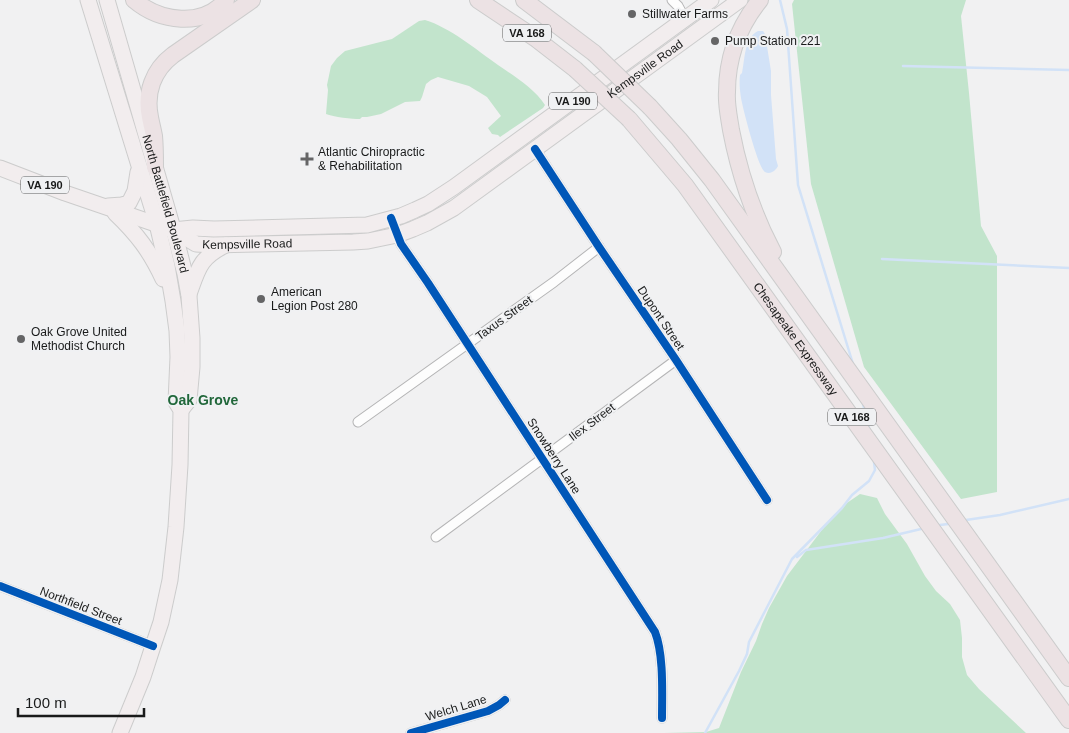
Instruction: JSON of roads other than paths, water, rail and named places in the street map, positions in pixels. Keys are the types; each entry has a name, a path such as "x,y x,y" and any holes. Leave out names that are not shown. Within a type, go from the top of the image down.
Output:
{"highway":[{"path":"134,0 167,18 182,19 195,18 211,13 226,0"},
{"path":"155,167 154,136 149,115 149,97 156,73 173,55 252,0"},
{"name":"Chesapeake Expressway","path":"478,0 535,38 575,69 629,119 685,185 1069,720"},
{"name":"Chesapeake Expressway","path":"524,0 594,53 680,139 712,180 1069,678"},
{"path":"760,0 743,25 736,40 728,73 728,107 738,161 749,197 768,241 782,267 814,313 852,376"}],"main road":[{"name":"North Battlefield Boulevard","path":"88,0 157,224 177,330 176,402 181,410 180,465 170,580 143,677 120,733"},
{"name":"North Battlefield Boulevard","path":"107,0 181,256 189,296 192,338 190,400 181,410"},
{"name":"Kempsville Road","path":"173,230 367,225 415,210 441,196 711,0"},
{"name":"Kempsville Road","path":"173,230 196,244 353,242 368,241 397,234 427,223 441,216 740,0"},
{"path":"644,69 651,57 682,31 685,26 685,19"},
{"path":"107,207 129,202 135,191 138,165"},
{"name":"VA 190","path":"0,168 173,230"},
{"path":"107,207 135,233 145,246 155,261 173,301"},
{"path":"189,296 197,272 204,260 215,250 226,245"}],"street":[{"path":"672,0 678,6 685,19"},
{"name":"Dupont Street","path":"535,149 767,500"},
{"name":"Snowberry Lane","path":"392,218 401,244 655,632 659,643 661,660 662,718"},
{"name":"Taxus Street","path":"358,422 468,344 599,247"},
{"name":"Ilex Street","path":"436,537 676,360"},
{"name":"Northfield Street","path":"0,586 153,646"},
{"name":"Welch Lane","path":"411,733 488,711 505,700"}],"water":[{"path":"763,31 765,34 771,71 771,95 778,166 769,173 765,172 762,168 755,150 742,104 740,87 740,75 748,44 753,34"}],"waterway":[{"path":"780,0 787,29 798,185 853,364"},
{"path":"903,66 1069,70"},
{"path":"882,259 1069,268"},
{"path":"863,404 869,428"},
{"path":"705,733 739,671 747,654 749,642 792,559 842,508 852,495 869,481 875,470 874,462"},
{"path":"966,520 1000,515 1069,499"},
{"path":"940,525 948,524"},
{"path":"797,557 806,550 883,538 921,529"}],"place":[{"name":"Stillwater Farms","path":"632,14"},
{"name":"Pump Station 221","path":"715,41"},
{"name":"Atlantic Chiropractic & Rehabilitation","path":"307,159"},
{"name":"American Legion Post 280","path":"261,299"},
{"name":"Oak Grove United Methodist Church","path":"21,339"}],"district":[{"name":"Oak Grove","path":"203,400"}]}
